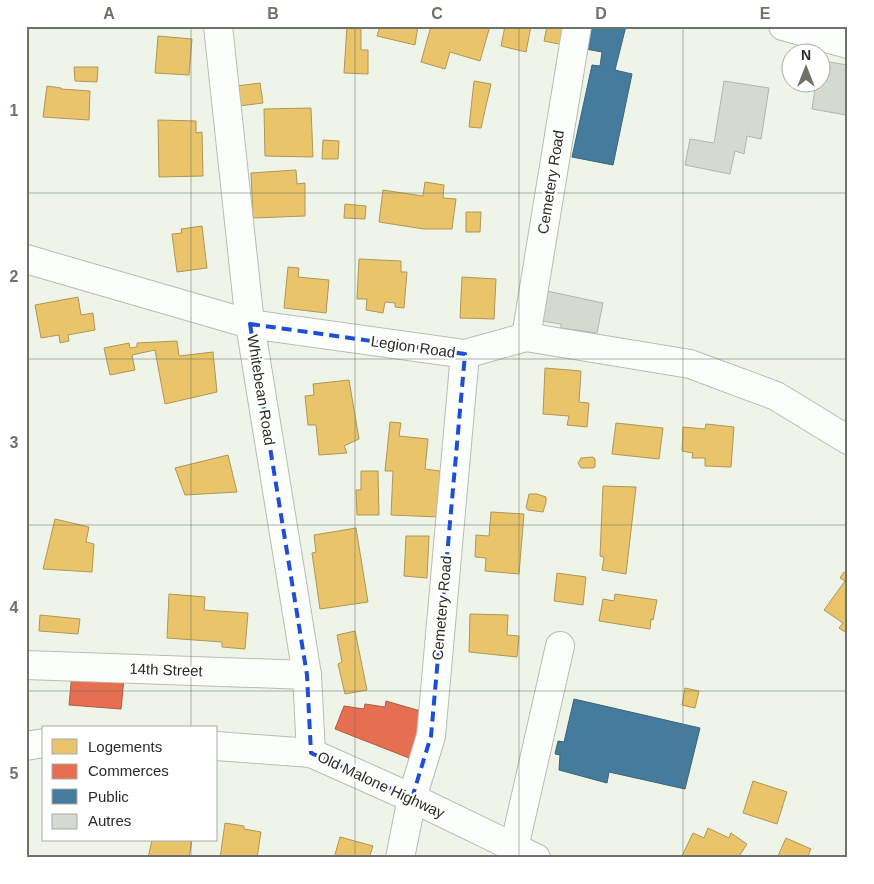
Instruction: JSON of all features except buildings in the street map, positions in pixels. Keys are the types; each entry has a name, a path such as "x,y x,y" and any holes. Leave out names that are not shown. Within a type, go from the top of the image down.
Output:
{"street":[{"name":"Whitebean Road","path":"218,26 250,324 307,675 311,753"},
{"name":"Cemetery Road","path":"526,337 577,26"},
{"path":"783,26 848,44"},
{"name":"Legion Road","path":"26,259 250,324 465,354 526,337 690,364 776,396 848,440"},
{"name":"Cemetery Road","path":"400,858 412,798 431,736 465,354"},
{"path":"525,853 560,646"},
{"name":"14th Street","path":"26,664 307,675"},
{"path":"26,746 42,743"},
{"name":"Old Malone Highway","path":"218,746 311,753 412,798 525,853"}],"highlighted area":[{"path":"250,324 465,354 431,736 412,798 311,753 307,675"}]}
